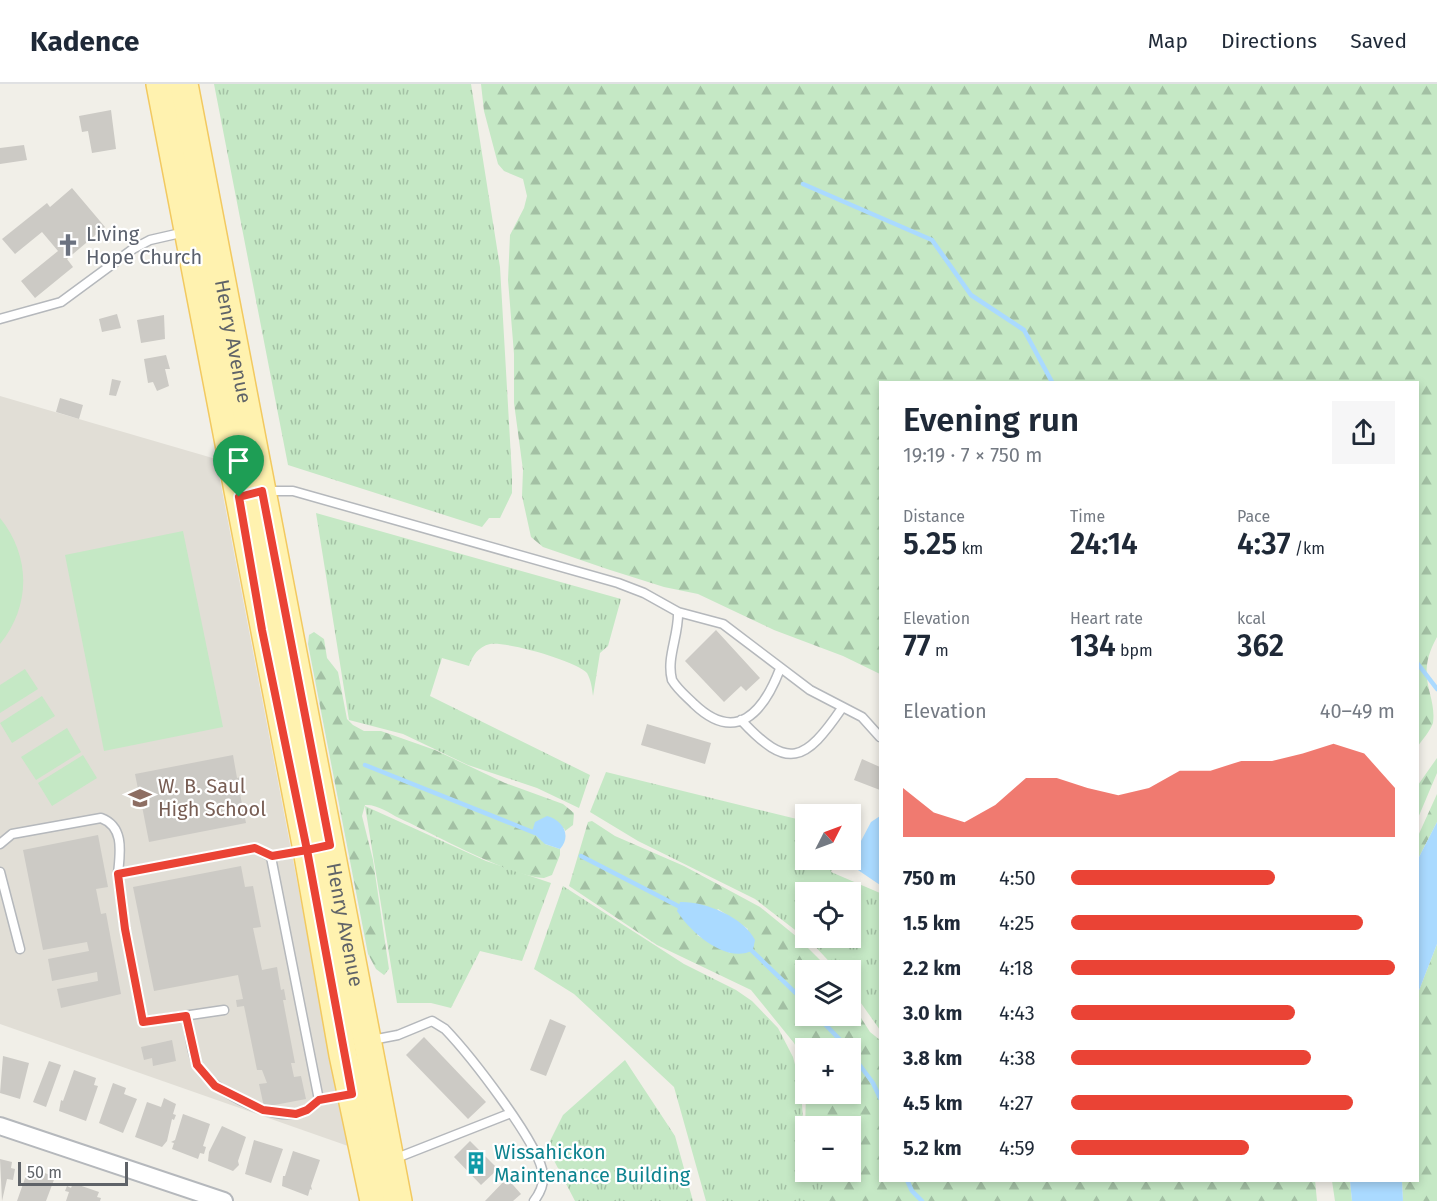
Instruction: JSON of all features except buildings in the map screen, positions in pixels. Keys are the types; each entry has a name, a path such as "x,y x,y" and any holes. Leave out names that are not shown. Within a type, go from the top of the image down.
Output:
{"main road":[{"name":"Henry Avenue","path":"160,84 188,231 251,494"},
{"name":"Henry Avenue","path":"184,84 251,494 318,847 352,1094 374,1201"},
{"name":"Henry Avenue","path":"318,847 368,1041 398,1201"}],"street":[{"path":"0,1126 224,1201"},
{"path":"172,1201 174,1184"}],"lane":[{"path":"0,319 61,302 133,249 150,240 188,231"},
{"path":"251,494 293,491 635,589 678,612 723,624 810,690 871,724 879,736"},
{"path":"678,612 670,673 672,680 707,716 720,723 736,723 741,720 762,704 772,691 780,669"},
{"path":"741,720 769,747 777,752 790,755 801,753 814,744 842,708"},
{"path":"0,844 12,834 101,818 108,821 118,833 121,847 118,874 125,929 143,1022 224,1010"},
{"path":"118,874 255,848 272,856 318,847"},
{"path":"272,856 319,1100"},
{"path":"0,872 20,949"},
{"path":"186,1016 197,1065 215,1086 273,1112 296,1114 307,1110 319,1100 352,1094"},
{"path":"368,1041 437,1022 455,1040 532,1144 542,1166 542,1187 534,1201"},
{"path":"391,1160 511,1113"}],"shaded area":[{"name":"W. B. Saul High School","path":"0,396 216,459 348,1146 0,1024"}],"green space":[{"path":"214,84 471,84 500,267 512,493 500,518 489,518 482,527 288,465"},
{"path":"481,84 1437,84 1437,637 1427,664 1433,723 1426,735 1419,745 1419,381 879,381 879,674 843,656 774,630 698,594 664,587 543,547 531,537 522,496 523,470 514,403 514,354 508,280 510,235 524,208 527,196 523,179 504,171 498,164 484,111"},
{"path":"316,513 621,599 608,646 600,653 593,696 587,673 581,668 541,653 490,644 479,649 469,666 442,658 430,696 590,775 579,808 537,788 468,765 403,734 349,720"},
{"path":"0,518 17,548 22,565 23,581 22,597 17,614 0,644"},
{"path":"183,531 223,727 104,751 65,555"},
{"path":"314,632 324,639 327,658 338,672 347,719 353,725 364,731 381,731 435,750 505,783 563,804 574,813 573,825 565,831 564,828 545,844 560,849 560,855 552,875 544,878 511,870 383,809 365,805 362,816 373,860 389,969 384,975 376,969 368,954 308,644 309,635"},
{"path":"25,669 38,689 0,713 0,685"},
{"path":"42,696 55,716 12,743 0,723"},
{"path":"67,728 81,752 36,780 21,757"},
{"path":"83,755 97,778 52,806 38,783"},
{"path":"1437,758 1437,773 1419,816 1419,784"},
{"path":"606,772 795,819 795,870 832,870 831,872 854,882 795,882 795,930 755,899 638,841 590,812"},
{"path":"1437,794 1437,822 1419,857 1419,834"},
{"path":"365,806 486,861 551,883 522,961 480,951 451,1008 431,1003 397,1003"},
{"path":"592,821 615,836 684,866 760,907 795,935 795,948 808,948 820,960 795,960 795,1026 861,1026 861,1018 870,1032 879,1039 879,1182 1315,1182 1317,1201 827,1201 828,1190 825,1182 861,1182 861,1116 805,1116 806,1104 861,1104 861,1038 795,1038 795,1045 751,990 657,945 569,886 588,822","holes":["718,909 748,929 730,953 697,935"]},
{"path":"861,885 879,893 879,1029 861,1003 861,960 828,960 817,948 861,948"},
{"path":"563,886 684,964 736,990 752,1001 778,1028 795,1064 795,1104 802,1104 803,1116 795,1116 795,1182 825,1182 832,1189 827,1201 706,1201 674,1087 574,994 534,969"},
{"path":"1437,944 1437,1201 1403,1201 1402,1182 1419,1182 1419,990"},
{"path":"625,1060 675,1136 693,1201 575,1201 547,1147 563,1115"},
{"path":"1332,1182 1350,1182 1352,1201 1335,1201"}],"water":[{"path":"547,816 557,821 564,829 564,844 560,849 545,844 532,832 535,822"},
{"path":"879,817 879,884 858,870 861,870 861,841 871,822"},
{"path":"1437,822 1437,944 1419,990 1419,857"},
{"path":"680,902 700,904 733,918 750,932 755,940 753,950 732,953 710,944 691,928 677,911"},
{"path":"1350,1182 1402,1182 1403,1201 1352,1201"}],"waterway":[{"path":"803,184 932,240 971,295 1024,330 1051,381"},
{"path":"1419,665 1437,689"},
{"path":"365,765 535,833"},
{"path":"581,856 680,907"},
{"path":"749,948 795,992"},
{"path":"827,1026 838,1038"},
{"path":"861,1067 879,1096"},
{"path":"908,1182 912,1191 922,1201"}],"place":[{"name":"Living Hope Church","path":"68,245"},
{"name":"W. B. Saul High School","path":"140,798"},
{"name":"Wissahickon Maintenance Building","path":"476,1163"}],"route":[{"path":"239,497 262,491 294,645 330,845 307,850 334,1007 352,1094 319,1100 307,1110 296,1114 263,1110 215,1086 197,1065 186,1016 143,1022 120,898 118,874 255,848 272,856 307,850 262,630 239,497"}]}
